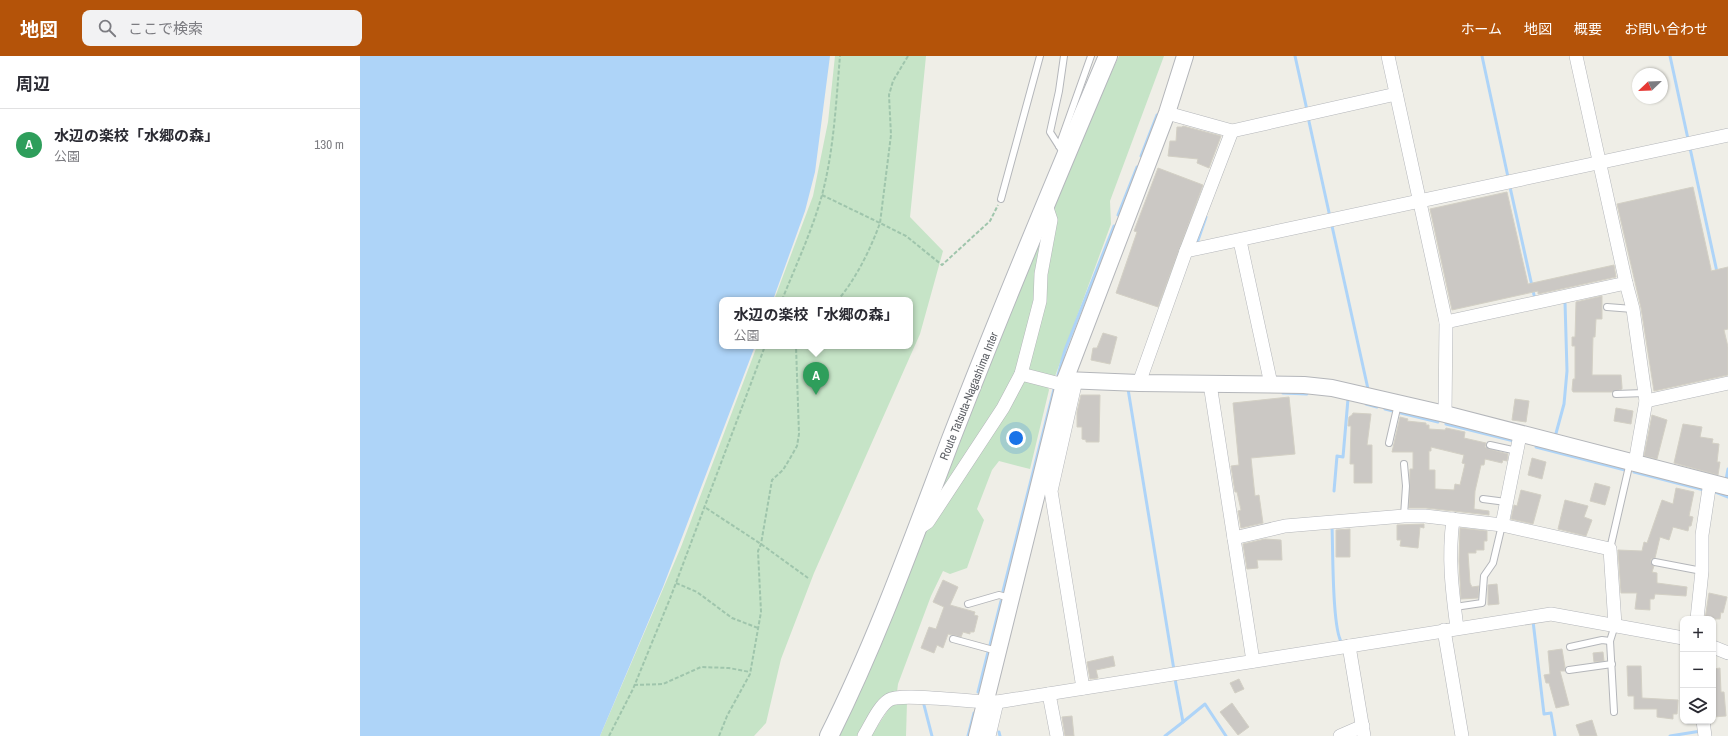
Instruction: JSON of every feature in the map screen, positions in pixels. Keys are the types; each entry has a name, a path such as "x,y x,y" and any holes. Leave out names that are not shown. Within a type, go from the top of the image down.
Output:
{"main road":[{"name":"Route Tatsuta-Nagashima Inter","path":"829,736 846,703 918,529 952,438 1046,205 1062,151 1108,56"}],"street":[{"path":"989,736 991,702 999,652 1068,381 1167,113 1185,56"},
{"path":"1388,56 1446,322 1445,414"},
{"path":"1576,56 1633,309 1646,397 1632,462"},
{"path":"1167,113 1232,131 1396,94"},
{"path":"1138,383 1232,131"},
{"path":"1186,252 1728,135"},
{"path":"918,529 928,522 1003,408 1021,374 1040,301 1041,274 1051,220 1046,205"},
{"path":"1240,241 1271,384"},
{"path":"1446,322 1626,283"},
{"path":"1021,374 1068,381 1271,384 1332,388 1445,414 1520,435 1728,487"},
{"path":"1068,381 1051,491 1083,688"},
{"path":"1646,397 1728,383"},
{"path":"1210,384 1253,661"},
{"path":"1502,525 1520,435"},
{"path":"1697,616 1702,570 1702,535 1710,482"},
{"path":"1234,538 1285,526 1404,516 1453,519 1502,525 1610,548 1615,626"},
{"path":"1453,519 1450,549 1450,573 1457,628"},
{"path":"864,736 884,704 890,699 916,697 991,702 1551,614 1680,637"},
{"path":"1444,630 1462,736"},
{"path":"1340,736 1364,731 1349,646"},
{"path":"1716,648 1728,653"},
{"path":"1049,694 1057,736"},
{"path":"977,736 991,702"},
{"path":"1703,724 1705,736"}],"lane":[{"path":"1001,199 1040,56"},
{"path":"1062,151 1050,132 1059,91 1064,56"},
{"path":"1062,151 1091,56"},
{"path":"1607,307 1633,309"},
{"path":"1616,394 1646,397"},
{"path":"1389,443 1399,403"},
{"path":"1490,445 1517,451"},
{"path":"1610,548 1632,462"},
{"path":"1404,464 1406,486 1404,516"},
{"path":"1483,499 1506,502"},
{"path":"1454,607 1482,603 1484,576 1492,563 1502,525"},
{"path":"1655,562 1702,570"},
{"path":"968,604 999,595 1012,598"},
{"path":"1614,712 1610,641 1615,626"},
{"path":"953,639 999,652"},
{"path":"1570,647 1602,640 1610,641"},
{"path":"1570,670 1612,664"}],"path":[{"path":"783,297 822,195 828,166 834,120 840,56"},
{"path":"840,297 858,272 872,244 880,222 891,135 889,95 893,81 908,56"},
{"path":"822,195 906,236 942,265 990,221 1001,199"},
{"path":"609,736 634,685 676,583 706,508 764,349"},
{"path":"719,736 750,672 761,612 758,551 761,544 772,480 783,470 797,446 799,434 796,349"},
{"path":"706,508 761,544 808,578"},
{"path":"676,583 697,592 732,618 758,628"},
{"path":"634,685 664,684 701,667 729,668 750,672"}],"green space":[{"path":"835,56 926,56 910,217 943,251 920,334 814,573 781,659 766,723 754,736 600,736 681,547 756,349 913,349 913,297 775,297 813,196 828,122"},
{"path":"1119,56 1164,56 1110,201 1111,224 1054,379 1030,372 1026,367 1054,225 1055,203 1087,125"},
{"path":"1046,226 1038,299 1018,374 928,518"},
{"path":"1023,380 1048,387 1049,390 1030,469 999,461 992,470 977,509 984,520 967,568 950,574 943,571 931,596 898,684 897,692 861,736 834,736 923,532"},
{"path":"907,702 906,736 871,736 892,704"}],"water":[{"path":"360,56 830,56 815,172 805,211 774,297 719,297 719,349 754,349 663,587 600,736 360,736"}],"building":[{"path":"1183,126 1221,136 1209,168 1197,163 1198,159 1168,156 1170,141 1176,141 1177,127"},
{"path":"1158,168 1203,185 1158,307 1116,293 1137,232 1134,231"},
{"path":"1693,187 1711,271 1728,267 1728,329 1724,330 1728,347 1728,375 1654,391 1641,308 1617,204"},
{"path":"1507,192 1528,284 1614,265 1616,277 1538,294 1538,291 1452,310 1430,209"},
{"path":"1602,296 1602,319 1596,319 1595,337 1593,337 1592,375 1621,375 1622,389 1612,392 1573,392 1573,379 1575,379 1575,346 1572,346 1572,337 1575,337 1576,302"},
{"path":"1103,333 1117,337 1110,364 1091,360 1093,348 1097,348"},
{"path":"1081,395 1100,395 1099,442 1086,442 1086,440 1082,439 1082,427 1077,427 1077,412"},
{"path":"1289,397 1295,454 1251,458 1255,496 1259,495 1263,523 1241,528 1238,511 1241,510 1237,492 1235,492 1231,466 1239,465 1233,403"},
{"path":"1515,399 1529,401 1526,422 1512,420"},
{"path":"1616,408 1633,411 1631,424 1614,421"},
{"path":"1353,413 1371,414 1367,445 1372,445 1372,483 1354,483 1354,464 1350,464 1351,426 1348,426 1349,417"},
{"path":"1652,415 1667,420 1657,459 1644,456"},
{"path":"1400,417 1408,419 1407,421 1426,423 1426,425 1429,425 1429,429 1445,430 1446,428 1465,432 1464,438 1486,443 1485,447 1489,449 1508,454 1507,461 1503,460 1502,463 1485,459 1484,465 1481,465 1475,491 1474,509 1489,511 1489,515 1426,508 1409,508 1410,469 1413,469 1413,452 1392,452","holes":["1431,447 1464,455 1462,463 1465,464 1460,485 1455,484 1454,490 1435,489 1435,470 1429,470 1429,451 1431,451"]},
{"path":"1683,424 1702,427 1700,437 1713,439 1712,443 1719,444 1717,462 1720,462 1718,475 1674,463"},
{"path":"1532,458 1546,462 1542,479 1528,475"},
{"path":"1595,483 1610,487 1605,505 1590,501"},
{"path":"1676,488 1694,492 1689,516 1693,517 1691,526 1689,526 1688,531 1673,527 1669,540 1660,537 1655,558 1651,559 1651,563 1654,566 1652,572 1657,573 1657,583 1687,587 1686,596 1655,594 1654,599 1650,599 1650,610 1635,609 1637,593 1621,593 1618,550 1642,551 1644,542 1647,543 1662,500 1673,504"},
{"path":"1521,490 1541,495 1533,524 1511,519 1514,505 1517,506"},
{"path":"1565,500 1588,506 1584,517 1592,520 1586,536 1558,529"},
{"path":"1424,524 1424,528 1420,527 1418,548 1400,546 1401,540 1397,540 1397,525"},
{"path":"1460,528 1487,531 1487,541 1484,541 1484,550 1476,550 1476,553 1468,553 1470,583 1472,587 1479,586 1478,598 1461,599 1459,561"},
{"path":"1350,529 1350,557 1336,557 1336,530"},
{"path":"1265,539 1281,540 1282,560 1257,560 1258,568 1247,569 1243,544"},
{"path":"943,580 958,587 950,605 975,612 974,615 978,616 974,632 970,632 970,634 963,632 961,637 948,634 943,648 937,645 934,653 921,648 929,627 936,629 944,607 933,602"},
{"path":"1497,584 1499,604 1488,605 1488,585"},
{"path":"1709,593 1727,597 1720,619 1716,619 1716,616 1705,616"},
{"path":"1562,649 1565,671 1560,671 1569,705 1556,708 1549,683 1546,683 1544,675 1550,674 1548,651"},
{"path":"1603,652 1604,661 1594,662 1593,653"},
{"path":"1113,656 1115,666 1096,670 1098,678 1090,679 1087,662"},
{"path":"1627,666 1641,666 1642,698 1678,700 1677,714 1673,714 1673,719 1657,717 1657,709 1634,709 1634,696 1628,696"},
{"path":"1720,668 1721,692 1724,692 1726,716 1716,717 1716,669"},
{"path":"1239,679 1244,689 1235,693 1230,683"},
{"path":"1232,703 1249,727 1238,735 1220,712"},
{"path":"1072,716 1074,736 1065,736 1062,717"},
{"path":"1592,720 1597,736 1580,736 1576,725"}],"waterway":[{"path":"1295,56 1307,110"},
{"path":"1482,56 1508,177"},
{"path":"1670,56 1688,139"},
{"path":"1141,156 1157,115"},
{"path":"1308,117 1330,217"},
{"path":"1690,148 1717,272"},
{"path":"1118,215 1137,167"},
{"path":"1510,187 1534,295"},
{"path":"1196,246 1206,217"},
{"path":"1058,375 1065,350 1114,226"},
{"path":"1332,226 1368,389"},
{"path":"1555,437 1564,404 1567,371 1565,302 1563,302"},
{"path":"1003,591 1054,389"},
{"path":"1128,389 1174,670"},
{"path":"1283,393 1307,394"},
{"path":"1334,491 1337,456 1343,457 1348,399"},
{"path":"1366,404 1377,407"},
{"path":"1385,409 1393,411"},
{"path":"1401,413 1438,422"},
{"path":"1446,424 1514,441"},
{"path":"1536,447 1625,470"},
{"path":"1726,480 1728,469"},
{"path":"1634,472 1704,490"},
{"path":"1713,491 1728,497"},
{"path":"1332,526 1336,623 1342,643"},
{"path":"990,645 1001,601"},
{"path":"1533,621 1544,714 1551,713 1555,736"},
{"path":"978,692 988,652"},
{"path":"1165,736 1183,722 1175,679"},
{"path":"1183,722 1205,704 1226,736"},
{"path":"924,705 932,736"},
{"path":"968,736 974,713"},
{"path":"1670,736 1701,731"},
{"path":"999,732 1000,736"}],"place":[{"name":"水辺の楽校「水郷の森」","path":"816,395"}]}
